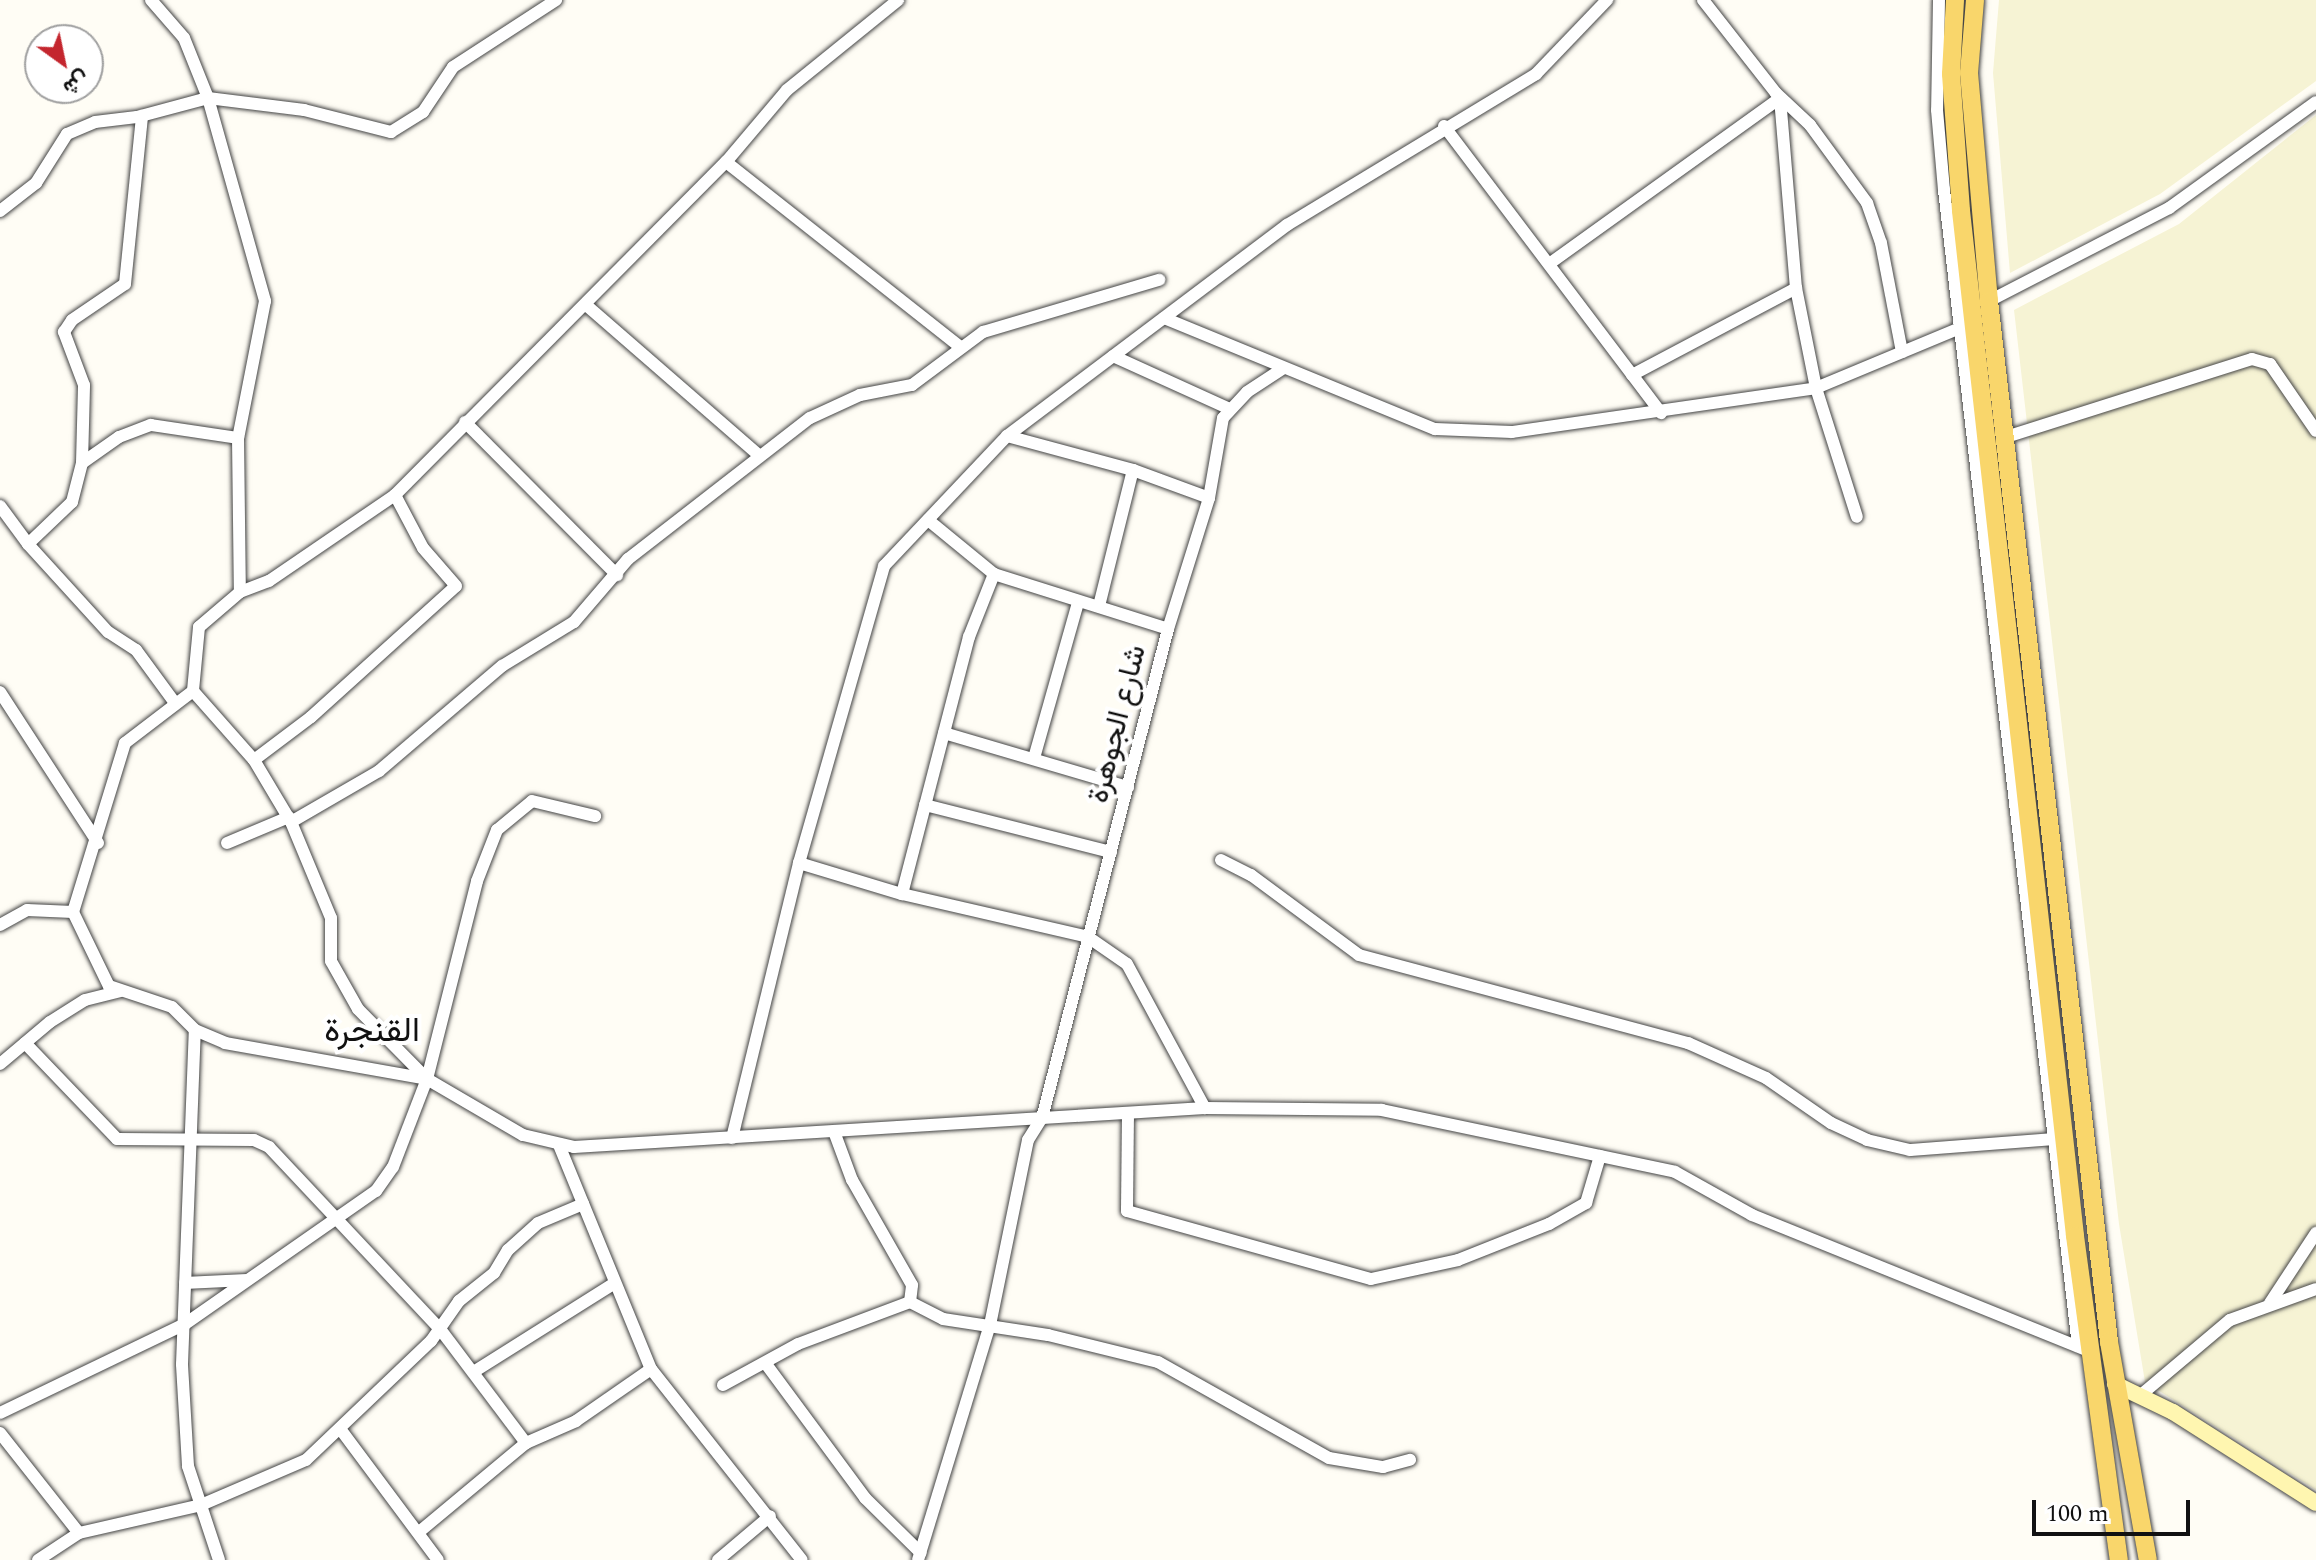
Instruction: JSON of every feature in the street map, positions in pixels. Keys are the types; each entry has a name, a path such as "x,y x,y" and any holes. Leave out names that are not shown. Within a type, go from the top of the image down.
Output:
{"main road":[{"path":"1955,0 1951,74 1961,211 2083,1348 2119,1560"},
{"path":"1975,0 1969,73 1989,301 2115,1384 2148,1560"}],"street":[{"path":"151,0 184,38 208,98 265,301 238,438 240,592"},
{"path":"0,211 36,183 67,134 95,122 142,116 208,98 304,110 391,132 423,112 453,67 556,0"},
{"path":"898,0 787,90 726,162 395,495 269,581 240,592 199,627 193,691 254,760 290,820 331,918 331,961 358,1009 427,1079 523,1135 559,1145 835,1134 1205,1108 1382,1110 1675,1172 1764,1220 2083,1348"},
{"path":"732,1138 799,863 884,566 1007,436 1287,225 1444,126 1536,74 1607,0"},
{"path":"1703,0 1780,98 1810,125 1867,203 1881,243 1902,352"},
{"path":"1939,0 1937,110 1960,328 2052,1139 2083,1348"},
{"path":"1549,264 1780,98"},
{"path":"1780,98 1796,288 1816,388 1857,517"},
{"path":"1989,301 2169,208 2316,102"},
{"path":"28,544 72,502 82,463 84,385 64,332 72,320 125,284 142,116"},
{"path":"1444,126 1661,413"},
{"path":"726,162 959,346"},
{"path":"227,843 290,820 379,771 502,666 574,622 628,559 760,456 827,409 860,395 912,385 959,346 1016,320 1159,280"},
{"path":"1632,375 1796,288"},
{"path":"586,305 760,456"},
{"path":"1164,318 1282,369 1435,429 1512,432 1661,413 1816,388 1960,328"},
{"path":"1113,356 1230,409 1282,369"},
{"path":"2006,437 2252,359 2270,364 2316,431"},
{"name":"شارع الجوهرة","path":"920,1557 990,1325 1028,1140 1042,1118 1168,629 1209,498 1223,418 1230,409"},
{"path":"465,422 617,575"},
{"path":"82,463 119,437 151,425 238,438"},
{"path":"1007,436 1133,470 1209,498"},
{"path":"1099,606 1133,470"},
{"path":"254,760 311,717 456,586 423,548 395,495"},
{"path":"0,506 28,544 108,632 136,650 175,703"},
{"path":"928,520 994,574 1168,629"},
{"path":"902,894 969,637 994,574"},
{"path":"1034,758 1078,603"},
{"path":"193,691 125,743 98,843 73,912 95,964 109,986 172,1007 195,1030 225,1043 427,1079"},
{"path":"0,692 98,843"},
{"path":"944,733 1128,787"},
{"path":"0,1413 185,1324 376,1191 393,1167 427,1079 477,881 497,830 532,801 595,816"},
{"path":"925,805 1111,852"},
{"path":"1221,860 1251,875 1359,955 1688,1043 1766,1078 1831,1123 1867,1140 1910,1150 2052,1139"},
{"path":"799,863 902,894 1088,937 1127,964 1205,1108"},
{"path":"0,925 27,910 73,912"},
{"path":"0,1064 85,1000 120,991"},
{"path":"195,1030 188,1140 185,1283 188,1466 219,1560"},
{"path":"25,1043 117,1139 254,1140 269,1147 440,1329 475,1371 526,1443"},
{"path":"1128,1113 1127,1211 1371,1279 1458,1260 1549,1224 1586,1203 1600,1156"},
{"path":"835,1134 852,1180 912,1285 910,1302"},
{"path":"559,1145 651,1369 802,1560"},
{"path":"38,1560 79,1533 201,1505 306,1460 341,1430 440,1329 459,1301 494,1273 508,1250 538,1223 583,1204"},
{"path":"2270,1303 2316,1233"},
{"path":"185,1283 247,1280"},
{"path":"475,1371 615,1283"},
{"path":"2142,1394 2230,1320 2270,1303 2316,1289"},
{"path":"723,1385 836,1328 910,1302 943,1319 990,1325 1158,1362 1329,1458 1383,1467 1410,1460"},
{"path":"766,1364 865,1498 920,1557"},
{"path":"419,1532 526,1443 576,1421 651,1369"},
{"path":"2115,1384 2142,1394 2316,1503"},
{"path":"341,1430 438,1560"},
{"path":"0,1433 79,1533"},
{"path":"718,1560 770,1516"}],"shaded area":[{"path":"1999,0 2316,0 2316,81 2160,194 2010,273 1993,73"},
{"path":"2316,115 2316,1490 2145,1382 2119,1224 2014,310 2179,224"}],"district":[{"name":"القنجرة","path":"372,1032"}]}
